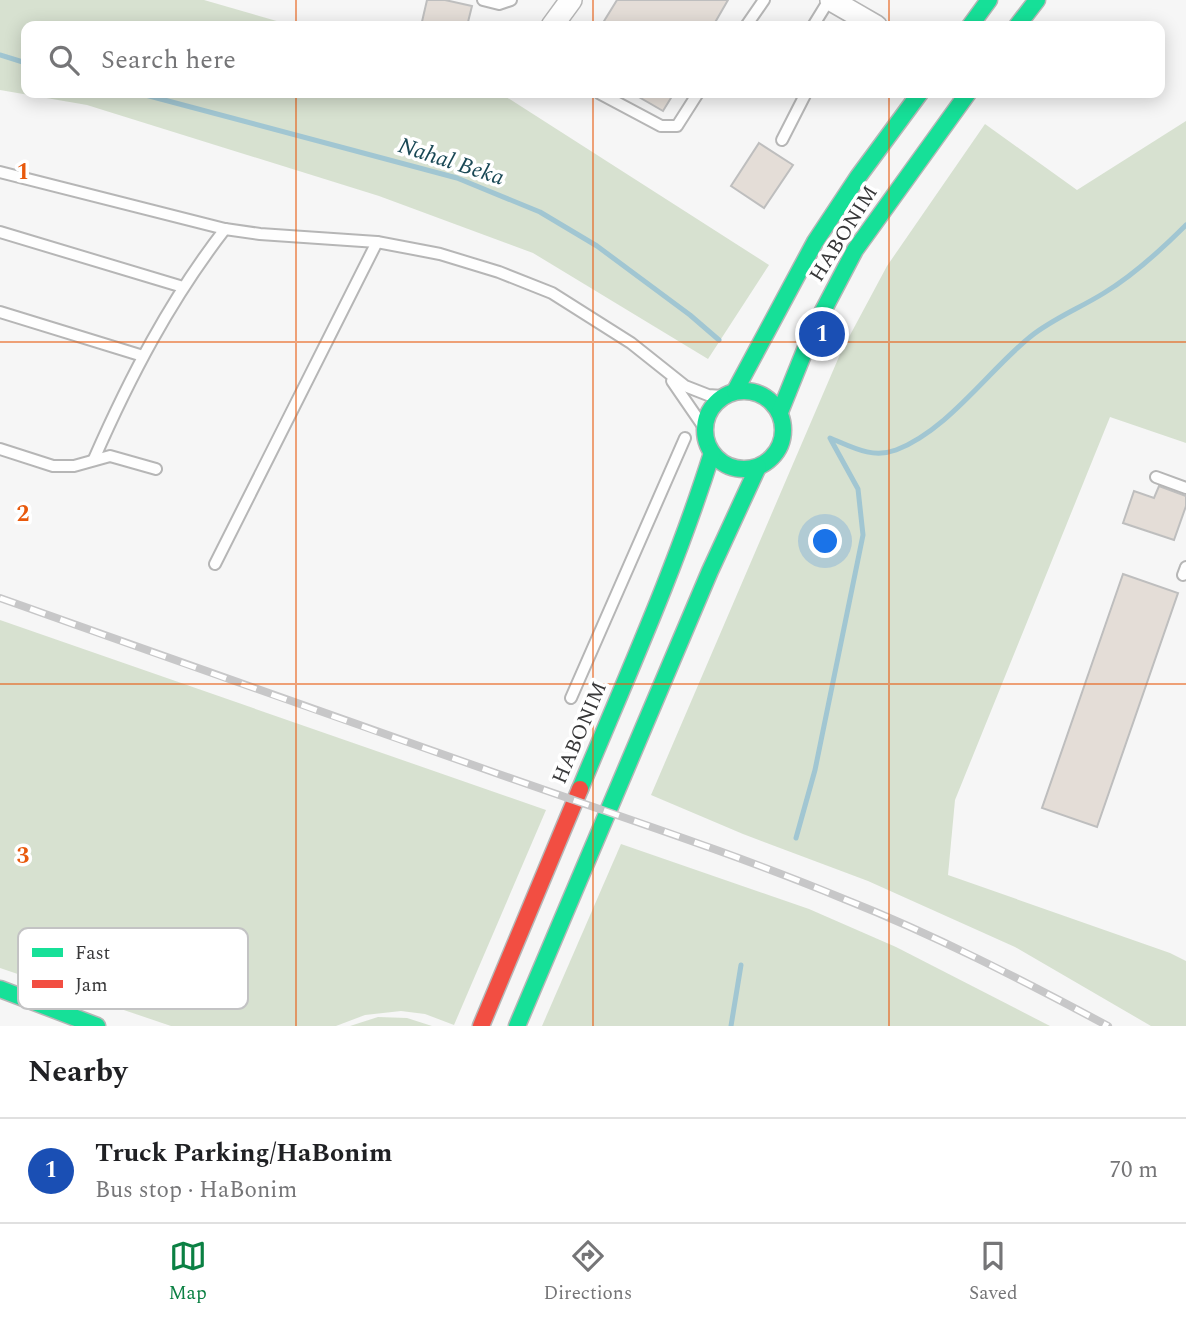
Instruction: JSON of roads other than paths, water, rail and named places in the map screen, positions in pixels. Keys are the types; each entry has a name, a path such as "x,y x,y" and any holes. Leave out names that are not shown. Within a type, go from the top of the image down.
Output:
{"street":[{"path":"556,21 571,0"},
{"path":"830,0 867,21"},
{"path":"974,21 989,0"},
{"path":"1021,21 1037,0"},
{"path":"891,133 900,98"},
{"name":"HABONIM","path":"729,394 753,364 823,229 916,98"},
{"name":"HABONIM","path":"780,412 803,352 849,261 964,98"},
{"path":"748,390 761,394 772,401 780,412 784,425 778,451 769,461 758,467 745,470 732,468 712,453 706,442 707,416 713,405 729,394 748,390"},
{"name":"HABONIM","path":"481,1026 673,564 712,453"},
{"path":"517,1026 710,571 758,467"},
{"path":"0,989 18,996"},
{"path":"52,1009 97,1026"}],"lane":[{"path":"483,0 499,4 511,0"},
{"path":"749,21 764,0"},
{"path":"816,21 830,0"},
{"path":"608,98 661,126 677,126 695,98"},
{"path":"782,139 803,98"},
{"path":"0,172 225,229 377,242 440,254 499,272 552,293 631,343 664,371 695,391 729,394"},
{"path":"94,459 143,355 183,287 225,229"},
{"path":"0,232 183,287"},
{"path":"215,565 377,242"},
{"path":"0,312 143,355"},
{"path":"664,371 705,429"},
{"path":"571,698 685,438"},
{"path":"0,449 53,466 74,466 94,459 116,457 156,469"},
{"path":"1156,477 1186,488"}],"waterway":[{"name":"Nahal Beka","path":"0,55 21,61"},
{"name":"Nahal Beka","path":"157,98 457,178 540,212 597,246 690,315 719,340"},
{"path":"830,438 870,453 896,450 915,441 967,399 1030,337 1126,278 1186,225"},
{"path":"796,838 815,770 863,535 858,489 831,440"},
{"path":"731,1026 741,965"}],"railway":[{"path":"0,598 800,881 945,943 1108,1026"}],"place":[{"name":"Truck Parking/HaBonim","path":"822,334"}]}
